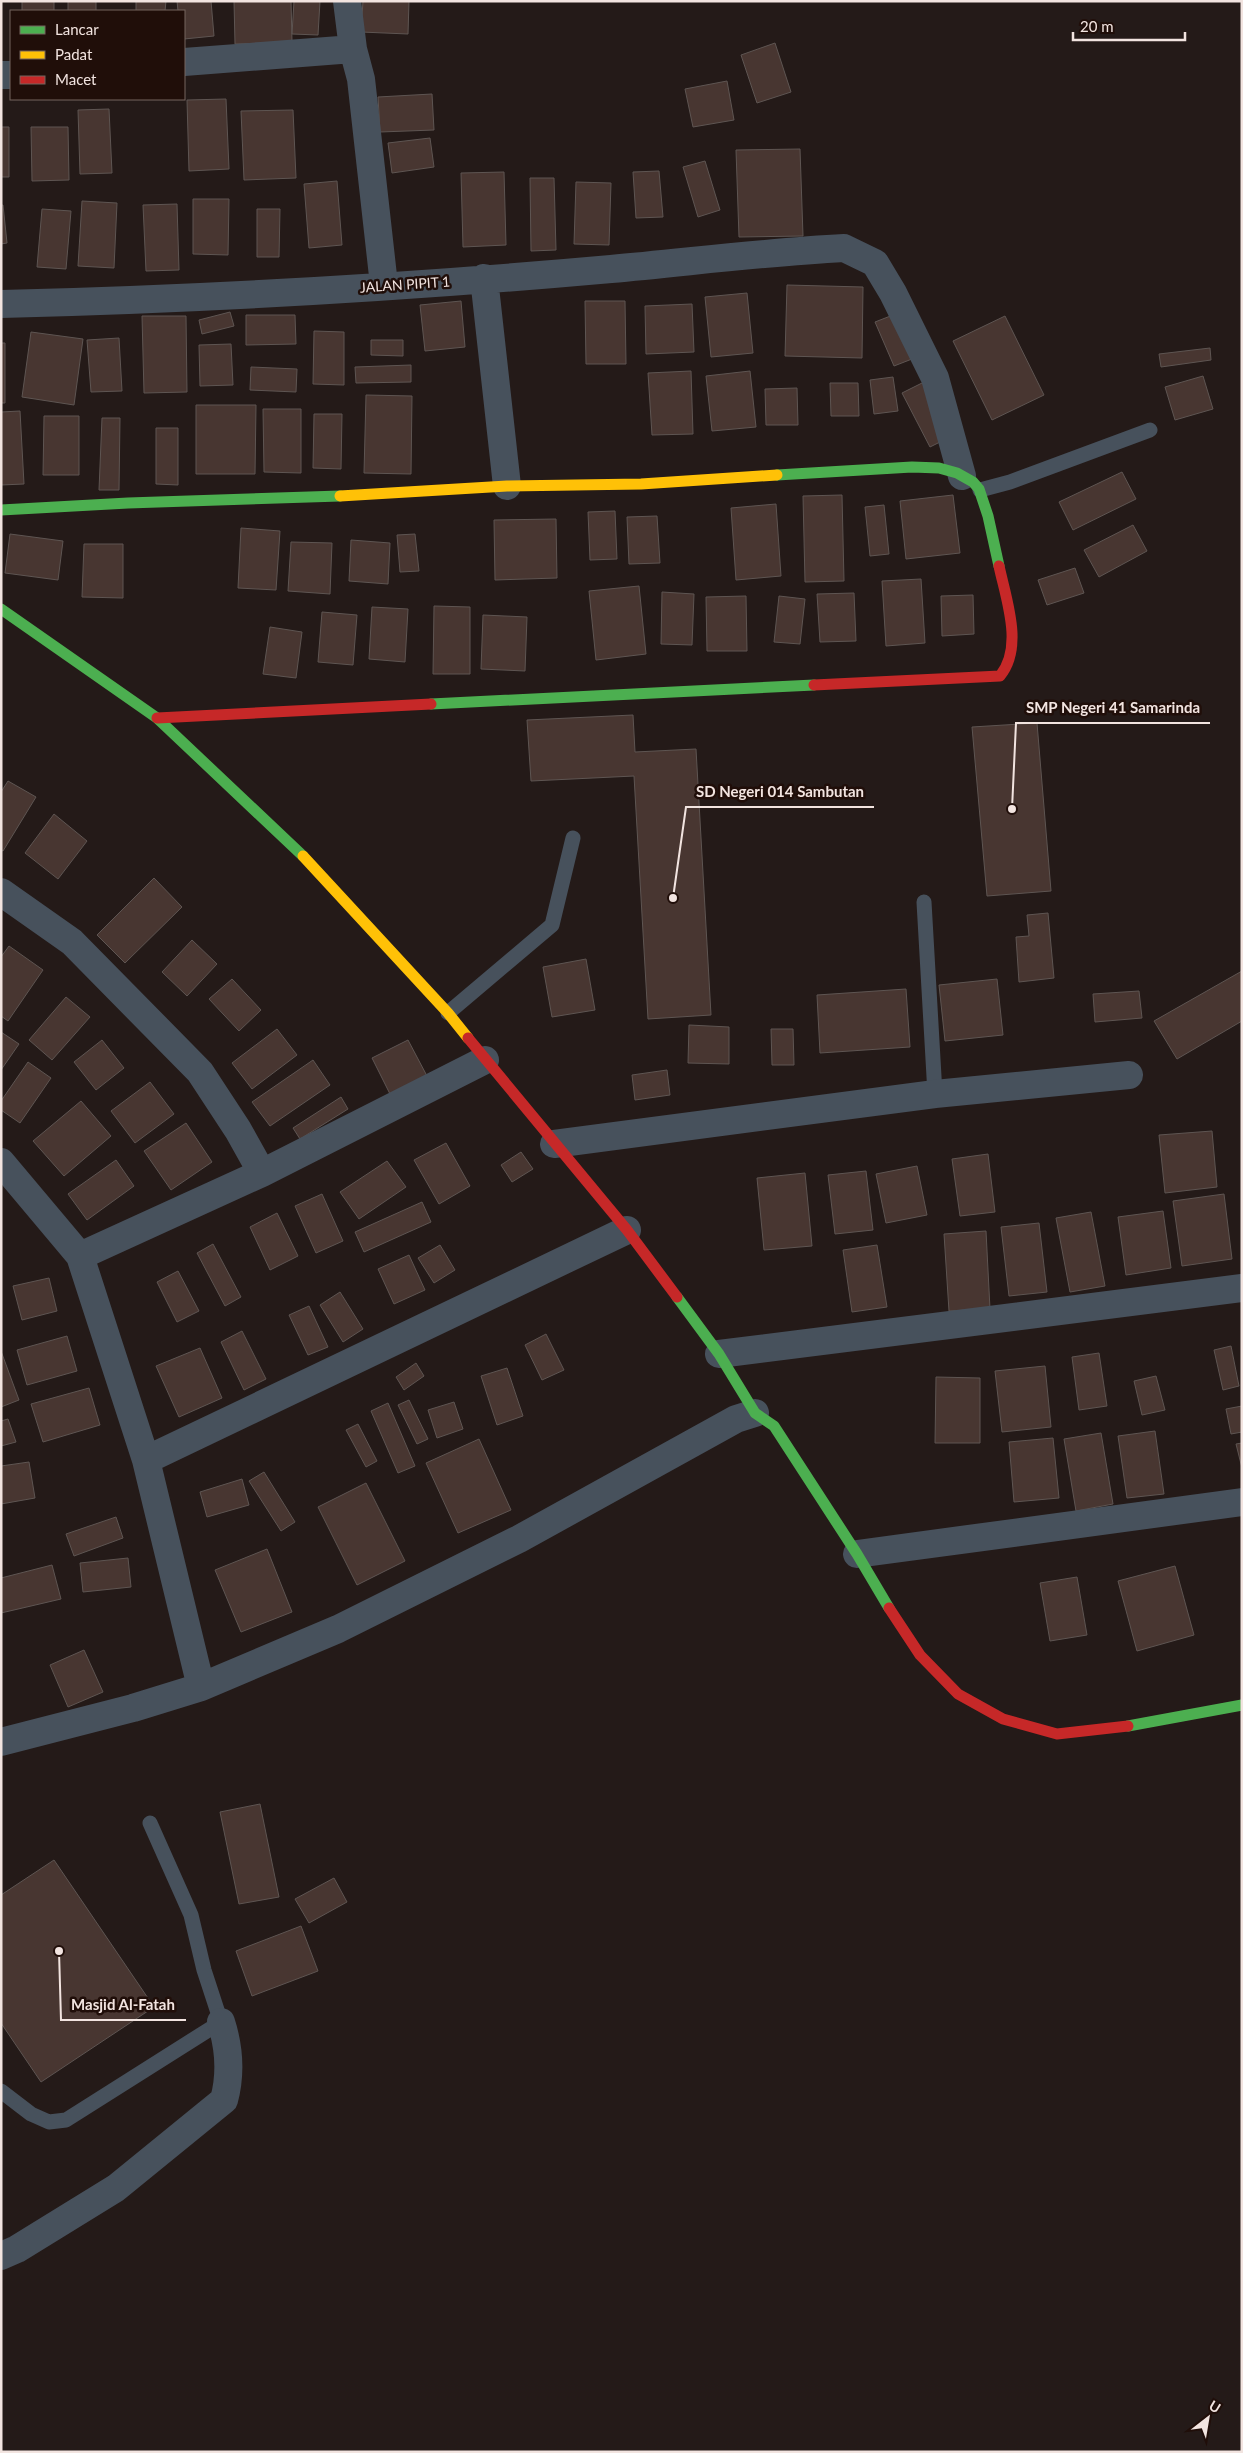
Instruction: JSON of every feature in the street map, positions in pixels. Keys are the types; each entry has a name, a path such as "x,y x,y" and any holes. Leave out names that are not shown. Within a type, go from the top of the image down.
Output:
{"street":[{"path":"347,1 353,49 361,79 384,286"},
{"path":"185,62 353,49"},
{"name":"JALAN PIPIT 1","path":"1,304 117,301 384,286 611,269 844,248 876,263 893,293 935,378 971,483"},
{"path":"484,278 507,486"},
{"path":"1,510 299,499 507,486 641,484 912,467 941,468 971,483 995,548 1012,643 1007,667 1000,676 157,718"},
{"path":"1,609 157,718 312,865 448,1013 554,1144 627,1230 719,1354 755,1412 774,1426 920,1655 958,1694 1003,1719 1057,1734 1111,1729 1242,1705"},
{"path":"1,892 72,942 200,1072 238,1130 262,1173"},
{"path":"80,1256 262,1173 485,1060"},
{"path":"554,1144 935,1094 1128,1075"},
{"path":"1,1162 18,1179 80,1256 146,1460 201,1687"},
{"path":"146,1460 627,1230"},
{"path":"719,1354 1242,1288"},
{"path":"1,1742 133,1708 201,1687 338,1629 519,1538 736,1419 755,1412"},
{"path":"857,1554 1242,1502"},
{"path":"1,2256 17,2249 116,2188 224,2100 228,2086 227,2043 221,2022"}],"lane":[{"path":"971,483 1010,482 1150,430"},
{"path":"448,1013 552,925 573,838"},
{"path":"924,902 935,1094"},
{"path":"1,2090 31,2114 49,2122 66,2120 221,2022 204,1970 191,1915 150,1823"}],"building":[{"path":"22,1 54,1 54,10 22,10"},
{"path":"68,1 96,1 96,10 68,10"},
{"path":"136,1 166,1 165,10 136,10"},
{"path":"177,1 211,1 214,36 185,39 185,10 178,10"},
{"path":"234,1 291,1 292,42 235,44"},
{"path":"294,1 320,1 318,35 292,34"},
{"path":"363,1 409,1 408,34 361,32"},
{"path":"775,43 791,92 757,103 741,55"},
{"path":"727,81 734,120 693,127 685,89"},
{"path":"432,94 434,130 380,132 378,97"},
{"path":"226,99 229,169 189,171 187,100"},
{"path":"109,109 112,173 80,174 78,110"},
{"path":"293,110 296,178 244,180 241,111"},
{"path":"1,127 9,127 9,177 1,177"},
{"path":"31,127 68,127 69,180 32,181"},
{"path":"430,138 434,167 392,173 388,143"},
{"path":"800,149 803,236 739,237 736,150"},
{"path":"705,161 720,210 698,217 683,167"},
{"path":"659,171 663,217 636,218 633,172"},
{"path":"504,172 506,245 463,247 461,173"},
{"path":"530,178 554,178 556,250 531,251"},
{"path":"337,181 342,245 309,248 304,184"},
{"path":"576,182 611,183 609,245 574,244"},
{"path":"193,199 229,199 228,255 193,254"},
{"path":"82,201 117,203 114,268 78,266"},
{"path":"177,204 179,270 146,271 143,205"},
{"path":"1,205 3,205 7,243 1,244"},
{"path":"42,209 71,211 66,269 37,267"},
{"path":"257,209 280,209 279,257 257,257"},
{"path":"787,285 863,287 862,358 785,356"},
{"path":"747,293 753,353 711,357 705,297"},
{"path":"461,301 465,347 425,351 420,305"},
{"path":"585,301 625,301 626,364 586,364"},
{"path":"692,304 694,352 646,354 645,306"},
{"path":"230,312 234,326 202,334 199,320"},
{"path":"246,315 295,315 296,344 246,345"},
{"path":"893,315 912,359 894,366 875,322"},
{"path":"142,316 186,316 187,392 144,393"},
{"path":"1005,316 1044,395 992,420 953,341"},
{"path":"314,331 344,332 344,385 313,384"},
{"path":"31,332 83,339 74,405 22,397"},
{"path":"119,338 122,391 91,392 87,340"},
{"path":"371,340 403,340 403,356 371,355"},
{"path":"1,343 5,343 5,403 1,403"},
{"path":"231,344 233,385 200,386 199,345"},
{"path":"1210,348 1211,360 1161,367 1159,354"},
{"path":"411,365 411,382 356,383 355,367"},
{"path":"251,367 297,369 296,392 250,390"},
{"path":"691,371 693,434 652,435 648,373"},
{"path":"750,371 756,427 712,431 706,376"},
{"path":"1203,376 1213,409 1175,420 1165,387"},
{"path":"893,377 898,411 874,414 870,380"},
{"path":"924,382 952,436 930,447 902,393"},
{"path":"830,383 858,383 859,416 831,416"},
{"path":"797,388 798,425 766,425 765,389"},
{"path":"366,395 412,396 411,474 364,473"},
{"path":"196,405 256,405 255,474 196,474"},
{"path":"263,409 301,409 301,473 264,472"},
{"path":"20,411 24,484 1,485 1,412"},
{"path":"314,414 342,414 341,469 313,468"},
{"path":"44,416 79,416 79,475 43,475"},
{"path":"102,418 120,418 119,490 99,490"},
{"path":"156,428 178,428 178,485 156,484"},
{"path":"1122,472 1136,499 1073,530 1059,502"},
{"path":"842,495 844,581 805,582 803,496"},
{"path":"953,495 960,553 906,559 900,501"},
{"path":"776,504 781,576 736,580 731,508"},
{"path":"884,505 889,554 870,556 865,507"},
{"path":"615,511 617,559 590,560 588,512"},
{"path":"657,516 660,563 629,564 627,517"},
{"path":"556,519 557,578 495,580 494,520"},
{"path":"1133,525 1147,551 1099,577 1084,550"},
{"path":"241,528 280,531 276,590 238,588"},
{"path":"10,534 63,541 58,580 5,573"},
{"path":"415,534 419,571 400,572 397,535"},
{"path":"351,540 390,543 388,584 349,581"},
{"path":"291,542 332,543 330,594 288,591"},
{"path":"84,544 123,544 123,598 82,597"},
{"path":"1075,568 1084,593 1047,605 1038,580"},
{"path":"921,579 925,643 886,646 882,581"},
{"path":"639,586 646,654 596,660 589,591"},
{"path":"662,592 694,594 692,645 661,644"},
{"path":"854,593 856,641 820,642 817,594"},
{"path":"973,595 974,634 942,636 941,596"},
{"path":"746,596 747,651 707,651 706,597"},
{"path":"779,596 805,599 800,644 774,642"},
{"path":"434,606 470,607 470,674 433,674"},
{"path":"372,607 408,609 405,662 369,659"},
{"path":"322,612 357,615 353,665 318,662"},
{"path":"483,615 527,617 525,671 481,669"},
{"path":"270,627 302,632 296,678 263,674"},
{"path":"633,715 635,752 696,749 711,1015 648,1019 634,776 531,781 527,720"},
{"path":"1037,723 1051,891 987,896 972,727"},
{"path":"8,781 36,797 3,851 1,850 1,792"},
{"path":"54,814 87,841 58,879 25,853"},
{"path":"154,878 182,907 125,963 97,935"},
{"path":"1048,913 1054,978 1019,982 1016,937 1029,936 1027,915"},
{"path":"192,940 217,964 187,996 162,972"},
{"path":"9,946 43,970 8,1021 1,1016 1,957"},
{"path":"586,959 595,1010 552,1017 543,967"},
{"path":"1242,971 1242,1021 1177,1059 1154,1021"},
{"path":"232,979 261,1010 239,1031 209,999"},
{"path":"997,979 1003,1035 945,1041 939,985"},
{"path":"906,989 910,1047 820,1053 817,995"},
{"path":"1139,991 1142,1018 1095,1022 1093,994"},
{"path":"66,997 90,1017 52,1060 29,1040"},
{"path":"689,1025 729,1027 729,1064 688,1063"},
{"path":"277,1029 297,1055 252,1089 232,1063"},
{"path":"771,1029 793,1029 794,1065 772,1065"},
{"path":"1,1032 19,1044 1,1070"},
{"path":"102,1040 124,1068 96,1090 74,1062"},
{"path":"408,1040 427,1076 390,1094 372,1058"},
{"path":"313,1060 330,1085 270,1126 252,1102"},
{"path":"28,1062 51,1078 20,1123 1,1110 1,1101"},
{"path":"667,1070 670,1095 635,1100 632,1075"},
{"path":"150,1082 174,1114 135,1143 111,1111"},
{"path":"341,1097 348,1109 300,1139 293,1128"},
{"path":"81,1101 111,1136 64,1176 33,1141"},
{"path":"186,1123 212,1162 171,1190 144,1151"},
{"path":"1212,1131 1217,1187 1165,1193 1159,1135"},
{"path":"446,1143 470,1186 439,1204 414,1160"},
{"path":"521,1152 533,1169 512,1182 501,1165"},
{"path":"988,1154 995,1212 960,1216 952,1159"},
{"path":"116,1160 134,1186 87,1220 68,1194"},
{"path":"387,1161 406,1187 359,1219 340,1192"},
{"path":"917,1166 927,1215 886,1223 876,1174"},
{"path":"866,1171 873,1230 835,1234 828,1175"},
{"path":"805,1173 812,1246 764,1250 757,1178"},
{"path":"322,1194 343,1241 316,1253 295,1206"},
{"path":"1224,1194 1232,1259 1182,1266 1173,1201"},
{"path":"422,1202 431,1222 364,1252 355,1232"},
{"path":"1163,1211 1171,1268 1126,1275 1118,1217"},
{"path":"1091,1212 1105,1286 1070,1292 1056,1218"},
{"path":"277,1213 298,1256 270,1270 250,1227"},
{"path":"1039,1223 1047,1292 1009,1296 1001,1227"},
{"path":"986,1231 990,1309 949,1311 944,1234"},
{"path":"213,1244 241,1297 225,1306 197,1253"},
{"path":"440,1245 455,1270 434,1283 418,1258"},
{"path":"877,1245 887,1307 852,1312 843,1250"},
{"path":"409,1255 425,1290 394,1304 378,1269"},
{"path":"178,1271 199,1311 177,1322 157,1282"},
{"path":"49,1278 57,1311 22,1320 13,1286"},
{"path":"340,1292 363,1329 343,1342 320,1305"},
{"path":"309,1306 328,1347 308,1355 289,1315"},
{"path":"242,1331 266,1379 244,1390 221,1342"},
{"path":"546,1334 564,1370 542,1380 525,1345"},
{"path":"67,1336 77,1371 27,1385 17,1350"},
{"path":"1231,1346 1239,1386 1223,1390 1214,1350"},
{"path":"200,1348 222,1398 179,1417 156,1366"},
{"path":"1,1351 19,1400 1,1407"},
{"path":"1099,1353 1107,1406 1079,1410 1072,1357"},
{"path":"416,1363 424,1376 404,1390 396,1377"},
{"path":"1045,1366 1051,1427 1002,1432 995,1371"},
{"path":"507,1368 523,1416 497,1425 481,1376"},
{"path":"1156,1376 1165,1410 1142,1415 1134,1381"},
{"path":"936,1377 980,1378 980,1443 935,1443"},
{"path":"89,1388 100,1425 43,1442 31,1404"},
{"path":"409,1400 428,1439 417,1444 398,1405"},
{"path":"454,1402 463,1429 437,1438 428,1410"},
{"path":"388,1403 415,1466 398,1473 371,1411"},
{"path":"1242,1406 1242,1432 1231,1434 1226,1409"},
{"path":"8,1419 16,1442 1,1446 1,1421"},
{"path":"358,1424 377,1461 366,1467 346,1430"},
{"path":"1155,1431 1164,1494 1127,1498 1118,1436"},
{"path":"1101,1433 1113,1504 1076,1511 1064,1439"},
{"path":"1053,1438 1059,1498 1014,1502 1009,1442"},
{"path":"479,1439 511,1510 458,1533 426,1463"},
{"path":"1242,1443 1242,1468 1236,1444"},
{"path":"29,1462 35,1498 1,1504 1,1466"},
{"path":"264,1472 295,1522 281,1531 249,1481"},
{"path":"242,1479 249,1505 207,1517 200,1492"},
{"path":"366,1483 405,1561 357,1585 318,1507"},
{"path":"116,1517 123,1538 74,1556 66,1534"},
{"path":"267,1549 292,1612 241,1632 215,1570"},
{"path":"128,1558 131,1587 83,1592 80,1563"},
{"path":"52,1565 61,1599 1,1613 1,1578"},
{"path":"1175,1566 1194,1635 1137,1651 1118,1581"},
{"path":"1077,1577 1087,1635 1050,1641 1040,1583"},
{"path":"84,1650 103,1692 68,1707 50,1665"},
{"path":"260,1804 279,1897 239,1904 220,1812"},
{"path":"54,1860 154,2007 41,2082 1,2023 1,1895"},
{"path":"334,1878 347,1902 309,1923 295,1899"},
{"path":"301,1926 318,1971 252,1996 236,1951"}],"traffic: fast":[{"path":"777,475 912,467 939,468 957,473 973,482 979,489 988,516 999,566"},
{"path":"1,510 128,503 340,496"},
{"path":"1,609 157,718 303,856"},
{"path":"431,704 814,685"},
{"path":"677,1297 719,1354 755,1413 774,1426 857,1554 889,1608"},
{"path":"1128,1726 1242,1705"}],"traffic: slow":[{"path":"340,496 507,486 641,484 777,475"},
{"path":"303,856 448,1013 468,1038"}],"traffic: jam":[{"path":"814,685 1000,676 1007,664 1011,651 1012,637 1009,608 999,566"},
{"path":"157,718 431,704"},
{"path":"468,1038 627,1230 677,1297"},
{"path":"889,1608 920,1655 958,1694 1003,1719 1057,1734 1128,1726"}],"place":[{"name":"SMP Negeri 41 Samarinda","path":"1012,809"},
{"name":"SD Negeri 014 Sambutan","path":"673,898"},
{"name":"Masjid Al-Fatah","path":"59,1951"}]}
